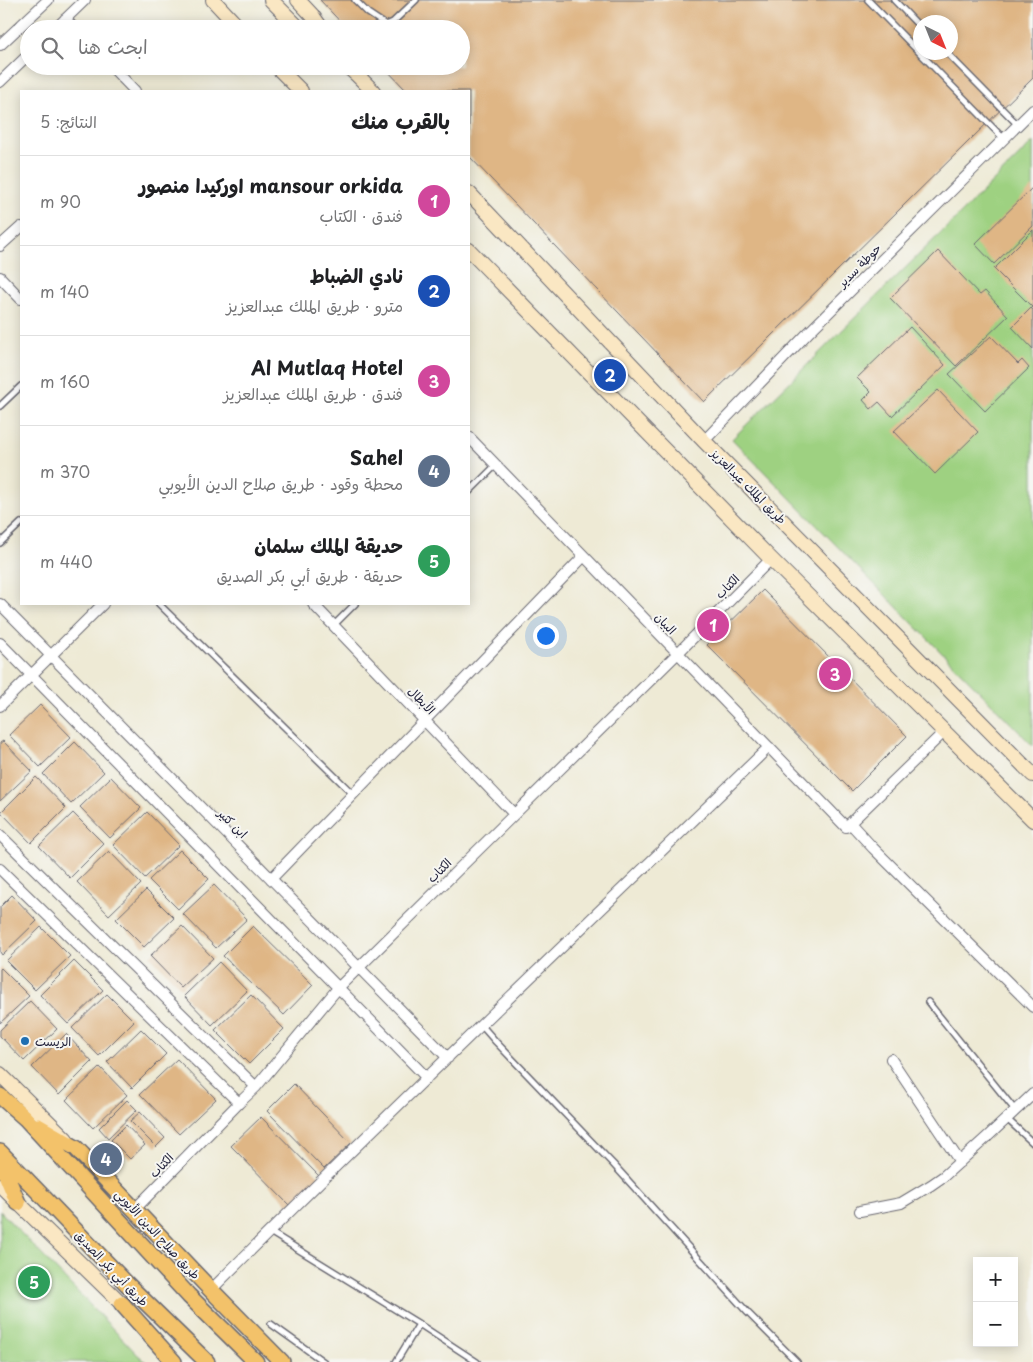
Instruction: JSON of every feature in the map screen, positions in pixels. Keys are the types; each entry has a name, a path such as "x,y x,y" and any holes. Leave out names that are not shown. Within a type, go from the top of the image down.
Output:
{"main road":[{"path":"213,0 232,20"},
{"path":"222,0 239,20"},
{"path":"270,0 291,20"},
{"path":"298,0 316,20"},
{"path":"286,75 300,90"},
{"path":"358,75 372,90"},
{"name":"طريق الملك عبدالعزيز","path":"470,194 704,441 1033,776"},
{"path":"470,251 772,559 1033,820"},
{"path":"0,1074 76,1148"},
{"name":"طريق صلاح الدين الأيوبي","path":"0,1096 25,1118 189,1296"},
{"name":"طريق صلاح الدين الأيوبي","path":"25,1118 76,1148 282,1362"},
{"name":"طريق أبي بكر الصديق","path":"0,1152 127,1284 207,1362"},
{"path":"0,1160 18,1203"},
{"path":"0,1185 122,1304 174,1362"},
{"path":"175,1252 189,1296 256,1362"},
{"path":"122,1304 164,1320"}],"street":[{"path":"26,20 47,0"},
{"path":"65,19 85,0"},
{"path":"0,45 20,26"},
{"path":"0,82 20,63"},
{"path":"120,75 134,90"},
{"name":"حوطة سدير","path":"704,441 808,333 1033,110"},
{"path":"0,246 20,228"},
{"path":"0,277 20,298"},
{"name":"البيان","path":"470,437 770,747 1033,1007"},
{"path":"271,879 584,556"},
{"name":"الكتاب","path":"135,1209 256,1087 338,988 772,559"},
{"name":"ابن كثير","path":"0,604 448,1058"},
{"path":"0,706 102,605"},
{"name":"الأبطال","path":"313,605 514,814"},
{"path":"0,643 427,1078"},
{"path":"848,825 944,732"},
{"path":"211,1290 427,1078 770,747"},
{"path":"0,835 256,1087"},
{"path":"0,868 239,1103"},
{"path":"891,1059 960,1162"},
{"path":"860,1211 900,1203 931,1185 960,1162 1033,1094"}],"lane":[{"path":"355,0 378,20"},
{"path":"395,20 416,0"},
{"path":"868,0 1004,139"},
{"path":"894,0 913,20"},
{"path":"954,60 1018,125"},
{"path":"0,406 20,387"},
{"path":"470,491 496,465"},
{"path":"0,543 20,524"},
{"path":"160,605 354,794"},
{"path":"333,625 354,605"},
{"path":"928,1002 1015,1110"},
{"path":"482,1026 613,1164 748,1313 797,1362"},
{"path":"1007,1119 1033,1143"},
{"path":"270,1232 477,1362"},
{"path":"271,1324 324,1362"},
{"path":"396,1362 419,1324"}],"green space":[{"path":"1033,142 1033,746 732,439"},
{"path":"0,1211 137,1354 146,1362 0,1362"}],"building":[{"path":"320,0 1033,0 1033,78 704,402 470,157 470,90 406,90 392,75 470,75 470,20 339,20"},
{"path":"1033,187 1033,226 994,264 975,244"},
{"path":"1033,230 1033,308 994,269"},
{"path":"938,251 980,295 985,291 1008,316 956,366 890,298"},
{"path":"1031,308 1033,310 1033,349 1012,327"},
{"path":"910,327 945,365 892,416 879,402 871,409 863,400 871,392 857,378"},
{"path":"991,336 1018,364 1022,360 1029,368 985,411 949,374"},
{"path":"938,390 978,432 935,474 894,431"},
{"path":"763,590 907,736 852,791 707,645"},
{"path":"40,705 71,737 40,767 9,735"},
{"path":"3,741 32,771 0,801 0,743"},
{"path":"75,742 104,772 71,804 43,774"},
{"path":"36,777 66,808 31,843 1,812"},
{"path":"111,777 141,808 110,838 80,807"},
{"path":"147,812 179,845 145,878 113,845"},
{"path":"73,813 104,844 70,878 39,846"},
{"path":"180,850 209,879 178,909 149,880"},
{"path":"109,851 141,884 109,915 77,882"},
{"path":"214,885 247,919 216,948 183,914"},
{"path":"146,890 174,918 144,947 116,919"},
{"path":"12,895 37,921 2,955 0,952 0,907"},
{"path":"182,926 213,958 181,988 150,956"},
{"path":"253,926 313,985 284,1015 223,956"},
{"path":"41,927 70,956 35,990 6,961"},
{"path":"74,961 103,990 68,1024 40,995"},
{"path":"219,962 247,991 212,1025 184,996"},
{"path":"0,969 29,996 0,1023"},
{"path":"107,994 134,1021 99,1056 72,1028"},
{"path":"251,995 284,1029 249,1064 215,1030"},
{"path":"30,1001 57,1029 24,1061 0,1036 0,1030"},
{"path":"141,1029 166,1054 132,1088 107,1062"},
{"path":"66,1034 92,1062 59,1095 32,1067"},
{"path":"177,1059 216,1099 179,1134 140,1094"},
{"path":"100,1067 127,1095 93,1128 66,1100"},
{"path":"294,1084 351,1143 324,1169 267,1111"},
{"path":"127,1100 137,1110 108,1138 99,1128"},
{"path":"140,1112 165,1138 156,1147 130,1121"},
{"path":"261,1117 320,1177 290,1206 231,1146"},
{"path":"126,1125 145,1145 130,1159 111,1140"}],"place":[{"name":"نادي الضباط","path":"610,375"},
{"name":"mansour orkida اوركيدا منصور","path":"713,625"},
{"name":"Al Mutlaq Hotel","path":"835,674"},
{"name":"الريست","path":"25,1041"},
{"name":"Sahel","path":"106,1159"},
{"name":"حديقة الملك سلمان","path":"34,1282"}]}
